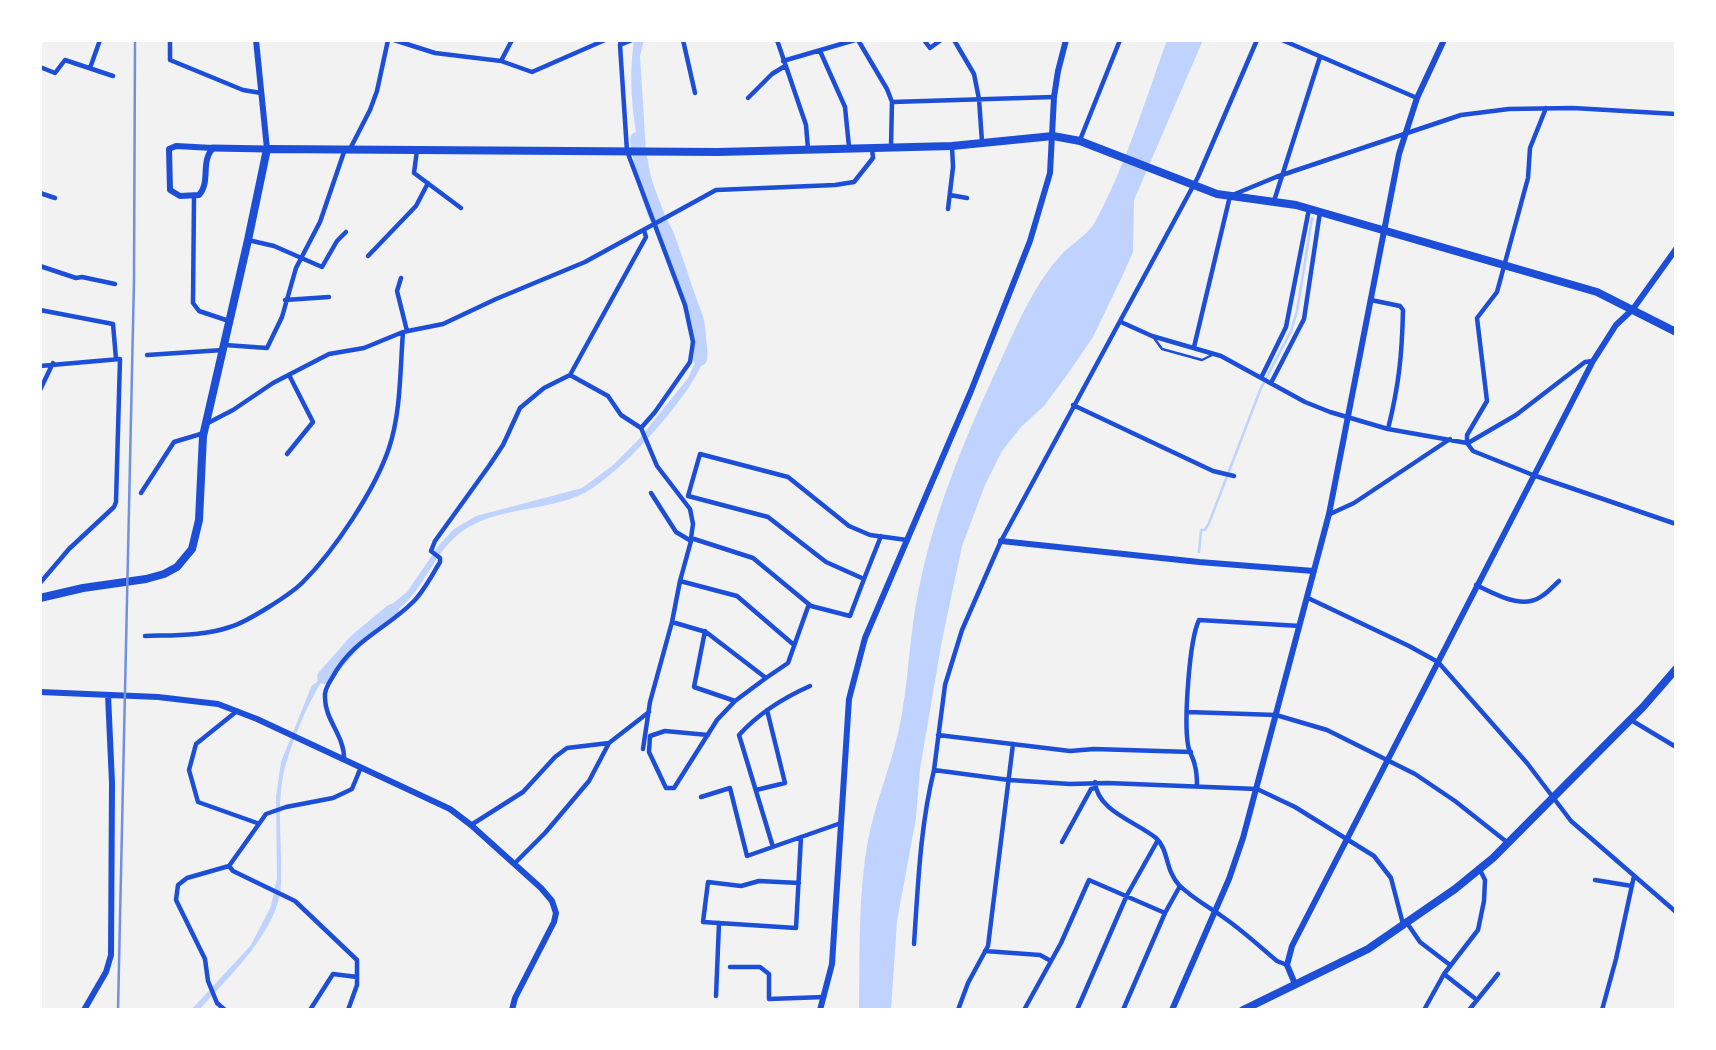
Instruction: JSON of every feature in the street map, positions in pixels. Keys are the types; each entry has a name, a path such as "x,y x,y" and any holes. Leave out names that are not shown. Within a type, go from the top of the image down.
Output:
{"highway":[{"path":"40,598 75,589 146,579 177,567 192,549 198,523 205,429 267,149 651,151 872,148 952,146 1053,136 1080,141 1230,196 1309,208 1597,292 1676,332"},
{"path":"1243,1010 1368,949 1480,870 1631,720 1676,669"}],"main road":[{"path":"213,148 267,149"}],"street":[{"path":"90,68 100,40"},
{"path":"170,40 170,60 243,90 261,93"},
{"path":"256,40 267,149"},
{"path":"147,355 224,347 267,348 282,317 300,258 320,222 348,149 370,110 387,40"},
{"path":"394,40 435,52 501,61 532,72 605,40"},
{"path":"501,61 512,40"},
{"path":"632,40 620,42 630,151 685,305 694,342 690,362 641,428"},
{"path":"683,40 695,93"},
{"path":"777,40 806,125 808,149"},
{"path":"748,98 784,63 857,40 892,102 891,147"},
{"path":"924,40 930,48 941,40"},
{"path":"954,40 974,74 982,143"},
{"path":"820,1010 832,964 849,699 865,638 971,391 1030,241 1050,173 1054,97 1066,40"},
{"path":"1080,141 1120,40"},
{"path":"914,944 924,823 945,685 962,630 1001,541 1073,405 1121,322 1192,184 1257,40"},
{"path":"1282,40 1417,98"},
{"path":"1172,1010 1236,861 1257,789 1329,514 1405,135 1417,98 1443,41"},
{"path":"820,51 845,107 849,148"},
{"path":"1273,201 1320,57"},
{"path":"40,67 55,73 65,60 113,76"},
{"path":"892,102 1054,97"},
{"path":"1546,108 1530,148 1528,178 1497,292 1477,318 1487,401 1467,435 1467,443 1473,451 1533,475 1676,524"},
{"path":"1194,347 1230,196 1282,175 1461,115 1546,108 1676,114"},
{"path":"176,146 191,146 213,148 205,160 204,188 202,193 194,197 176,195 169,185 170,149 176,146"},
{"path":"191,146 205,160"},
{"path":"942,203 949,207 952,146"},
{"path":"141,493 174,442 205,429 289,375 329,354 364,348 405,332 443,324 585,262 716,190 835,186 854,182 873,158 872,148"},
{"path":"417,149 415,173 461,208"},
{"path":"369,257 416,206 428,183"},
{"path":"40,193 55,198"},
{"path":"950,195 967,198"},
{"path":"194,197 193,303 199,311 229,321"},
{"path":"1261,378 1288,320 1309,208"},
{"path":"1271,383 1304,319 1321,212"},
{"path":"344,759 345,749 328,712 324,696 334,673 352,649 415,600 440,562 440,558 430,551 435,541 503,445 520,408 544,388 570,375 646,237 644,230"},
{"path":"248,240 274,246 322,267 337,241 346,232"},
{"path":"1294,984 1287,965 1292,946 1533,475 1593,361 1616,325 1633,309 1676,249"},
{"path":"40,266 76,278 82,276 115,284"},
{"path":"145,636 231,627 268,607 302,583 357,512 389,447 396,413 405,332 397,291 401,278"},
{"path":"285,300 329,297"},
{"path":"1371,300 1400,306 1403,310 1399,383 1388,429"},
{"path":"40,310 113,324 116,359"},
{"path":"1121,322 1152,336 1214,354 1317,408 1388,429 1467,443 1516,415 1585,362 1593,361"},
{"path":"40,366 120,359 116,502 114,507 69,549 40,583"},
{"path":"40,390 54,363"},
{"path":"287,454 313,422 289,375"},
{"path":"570,375 608,396 621,415 641,428 657,466 690,509 694,524 649,712 643,749"},
{"path":"1073,405 1213,471 1234,476"},
{"path":"1329,514 1353,503 1451,439"},
{"path":"864,579 826,562 768,517 688,495 700,454 788,477 849,526 881,536 907,540"},
{"path":"651,493 676,532 753,558 809,604 850,616 881,536"},
{"path":"1001,541 1314,571"},
{"path":"680,581 737,596 794,645"},
{"path":"1476,585 1500,597 1530,602 1545,595 1559,581"},
{"path":"1307,598 1396,639 1438,662 1554,796 1572,821 1676,912"},
{"path":"708,735 665,731 650,736 649,752 666,788 674,788 708,735 717,720 735,701 788,663 809,604"},
{"path":"1198,788 1196,766 1188,745 1188,712 1190,654 1199,620 1300,626"},
{"path":"671,622 705,631 766,678"},
{"path":"705,631 694,687 735,701"},
{"path":"773,847 739,735 752,720 783,698 810,686"},
{"path":"40,692 188,699 237,711 450,809 471,825 552,901 556,913 512,1010"},
{"path":"84,1010 106,972 111,955 112,783 108,695"},
{"path":"756,790 785,783 767,710"},
{"path":"237,711 196,744 189,770 198,802 257,823"},
{"path":"514,864 589,781 609,743 649,712"},
{"path":"1188,712 1276,715 1327,730 1416,774 1455,801 1508,844"},
{"path":"1631,720 1676,747"},
{"path":"938,735 1070,751 1094,749 1191,752"},
{"path":"471,825 523,792 555,757 567,748 609,743"},
{"path":"958,1010 968,983 985,951 1013,744"},
{"path":"225,1010 217,1003 208,981 205,959 176,900 178,885 187,878 229,866 257,823 266,814 320,801 352,789 361,767"},
{"path":"934,770 1070,784 1257,789 1369,852 1391,878 1405,923 1420,942 1450,965"},
{"path":"1095,785 1098,794 1115,812 1158,839 1164,849 1170,874 1180,886 1277,961 1287,965"},
{"path":"1062,842 1095,785"},
{"path":"701,797 730,788 747,856 842,822"},
{"path":"799,883 759,880 741,886 708,882 703,922 796,928 799,883 801,837"},
{"path":"1077,1010 1127,895 1158,839"},
{"path":"229,866 233,871 295,901 358,960 357,985 348,1010"},
{"path":"1424,1010 1450,965 1478,930 1482,919 1485,880 1480,870"},
{"path":"1602,1010 1634,876"},
{"path":"1024,1010 1051,961 1089,880 1165,913"},
{"path":"1595,880 1632,886"},
{"path":"1123,1010 1165,913 1180,886"},
{"path":"716,996 719,923"},
{"path":"985,951 1040,955 1051,961"},
{"path":"730,967 760,967 769,974 769,999 825,997"},
{"path":"310,1010 333,974 357,976"},
{"path":"1444,974 1477,1000"},
{"path":"1469,1010 1498,974"}],"lane":[{"path":"1152,336 1161,349 1202,360 1214,354"}],"water":[{"path":"634,40 644,40 640,56 647,168 703,316 706,349 703,362 664,420 610,475 578,496 494,517 463,531 444,549 405,604 359,636 335,661 307,708 284,772 280,804 281,884 272,919 238,968 199,1010 191,1010 251,945 271,906 277,878 276,797 281,762 312,685 348,639 407,592 439,545 454,529 476,516 582,488 612,466 639,439 688,378 697,358 700,325 660,222 639,149 631,76"},
{"path":"1167,40 1203,40 1134,200 1133,252 1093,337 1044,406 1021,427 1002,451 985,485 962,546 942,640 920,769 916,818 897,921 891,1010 859,1010 860,925 868,841 899,729 916,605 943,500 964,443 1027,305 1051,267 1092,227 1106,200"}],"waterway":[{"path":"637,139 651,203 667,235 694,318 700,359"},
{"path":"1199,552 1201,530 1205,530 1209,523 1261,388 1291,331 1297,311 1312,218"},
{"path":"324,677 356,641 392,611"}],"railway":[{"path":"118,1010 134,280 135,40"}]}
